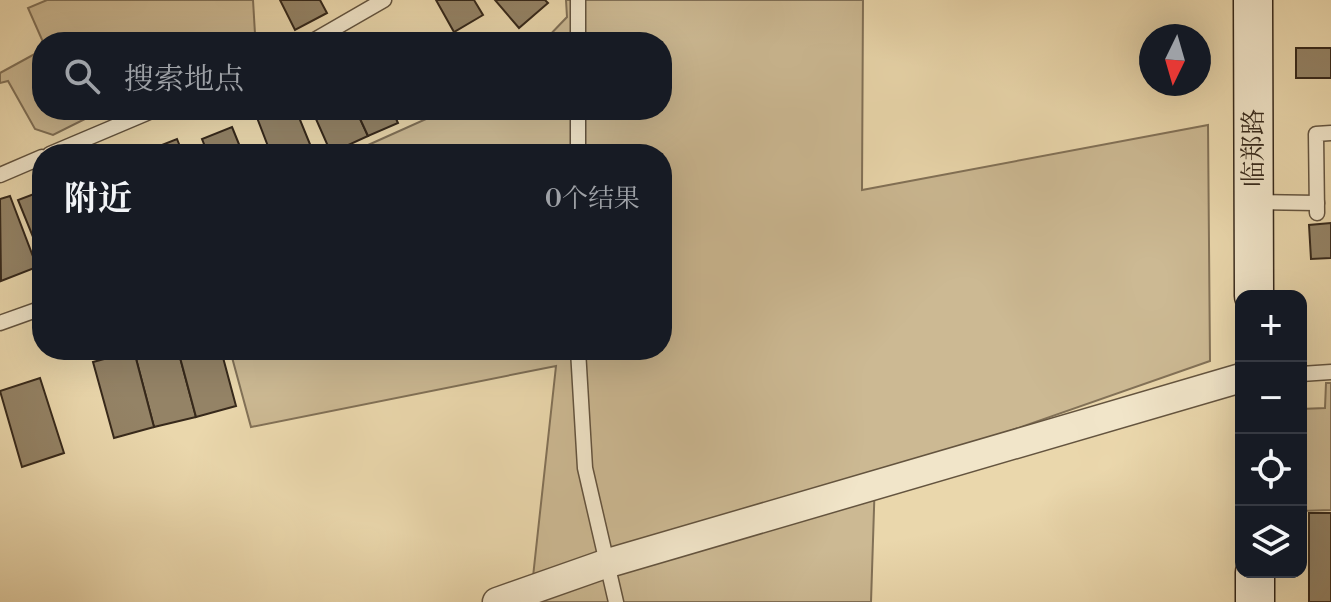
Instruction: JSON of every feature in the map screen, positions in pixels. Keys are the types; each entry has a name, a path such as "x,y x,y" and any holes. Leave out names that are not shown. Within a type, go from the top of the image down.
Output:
{"main road":[{"name":"临郑路","path":"1253,0 1254,290"},
{"path":"1255,578 1255,602"}],"street":[{"path":"497,602 605,564 1235,380"}],"lane":[{"path":"328,32 384,0"},
{"path":"578,0 578,32"},
{"path":"74,144 130,120"},
{"path":"578,120 578,144"},
{"path":"1254,202 1317,208 1316,134 1331,133"},
{"path":"0,175 32,161"},
{"path":"0,323 32,312"},
{"path":"579,360 585,468 616,602"},
{"path":"1307,374 1331,372"}],"shaded area":[{"path":"47,0 253,0 255,32 39,32 28,8"},
{"path":"566,0 863,0 862,190 1208,125 1210,361 875,478 871,602 534,602 531,595 556,366 251,427 233,360 672,360 672,144 370,144 424,120 672,120 672,32 553,32 567,17"},
{"path":"32,55 32,120 83,120 53,135 35,129 8,81 0,83 0,73"},
{"path":"1326,383 1331,383 1331,510 1307,511 1307,409 1325,408"}],"building":[{"path":"280,0 320,0 327,13 295,30"},
{"path":"436,0 474,0 483,15 454,32"},
{"path":"495,0 545,0 548,3 519,28"},
{"path":"1296,48 1331,48 1331,78 1296,78"},
{"path":"258,120 300,120 310,144 267,144"},
{"path":"316,120 361,120 368,136 351,144 327,144"},
{"path":"361,120 397,120 398,123 368,136"},
{"path":"232,127 239,144 204,144 202,139"},
{"path":"32,195 32,234 18,200"},
{"path":"10,196 32,254 32,269 1,281 0,199"},
{"path":"1331,223 1331,258 1311,259 1309,225"},
{"path":"136,360 181,360 196,417 154,427"},
{"path":"136,360 154,427 114,438 93,362"},
{"path":"181,360 224,360 236,406 196,417"},
{"path":"40,378 64,453 22,467 0,391"},
{"path":"1309,513 1331,513 1331,602 1309,602"}]}
